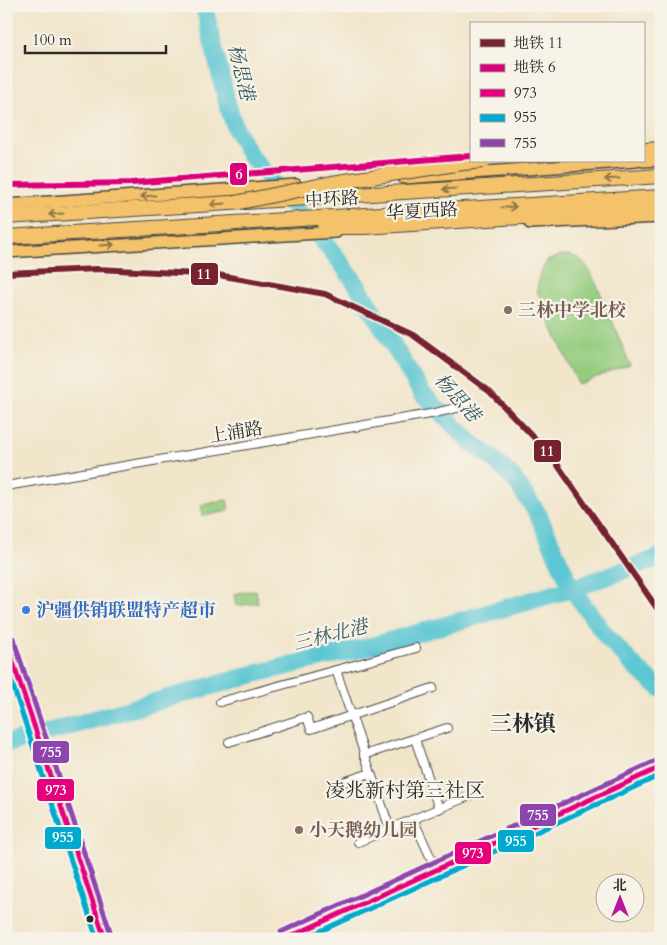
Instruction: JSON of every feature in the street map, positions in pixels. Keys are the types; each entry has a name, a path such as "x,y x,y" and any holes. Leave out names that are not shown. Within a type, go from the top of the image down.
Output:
{"highway":[{"path":"644,149 661,148"},
{"path":"240,202 332,183 473,162"},
{"name":"中环路","path":"6,218 661,176"},
{"name":"中环路","path":"6,237 661,197"},
{"path":"131,230 365,227 661,208"}],"main road":[{"path":"644,161 661,160"},
{"path":"350,182 378,171 480,162"},
{"name":"华夏西路","path":"6,205 623,162"},
{"name":"华夏西路","path":"6,252 290,234 661,217"}],"street":[{"name":"上浦路","path":"6,486 430,414 470,405"},
{"path":"6,640 105,939"},
{"path":"220,702 416,648"},
{"path":"336,670 390,829"},
{"path":"228,742 307,717 311,729 433,688"},
{"path":"364,755 447,728"},
{"path":"415,738 439,809"},
{"path":"284,939 661,766"},
{"path":"338,784 371,773"},
{"path":"358,842 469,796"},
{"path":"413,819 436,869"}],"green space":[{"path":"561,255 580,259 586,265 600,291 630,365 578,384 537,290 540,274 547,261"},
{"path":"227,500 229,511 203,516 201,505"},
{"path":"256,590 258,603 236,606 234,594"}],"waterway":[{"name":"杨思港","path":"204,6 227,103 236,130 249,154 339,260 357,285 422,393 469,441 491,457 514,479 538,514 572,589 607,637 635,667 661,689"},
{"name":"三林北港","path":"6,744 254,674 368,647 572,589 661,557"}],"metro line":[{"name":"6","path":"6,185 131,183 470,156"},
{"name":"11","path":"6,273 97,269 218,275 325,294 413,335 489,391 550,454 661,614"}],"transit line":[{"name":"755","path":"13,638 112,937"},
{"name":"973","path":"6,641 105,939"},
{"name":"955","path":"6,665 97,939"},
{"name":"755","path":"281,932 658,760"},
{"name":"973","path":"285,939 661,767"},
{"name":"955","path":"303,939 661,775"}],"place":[{"name":"三林中学北校","path":"508,310"},
{"name":"沪疆供销联盟特产超市","path":"26,610"},
{"name":"小天鹅幼儿园","path":"299,830"}],"district":[{"name":"三林镇","path":"523,723"},
{"name":"凌兆新村第三社区","path":"405,790"}]}
